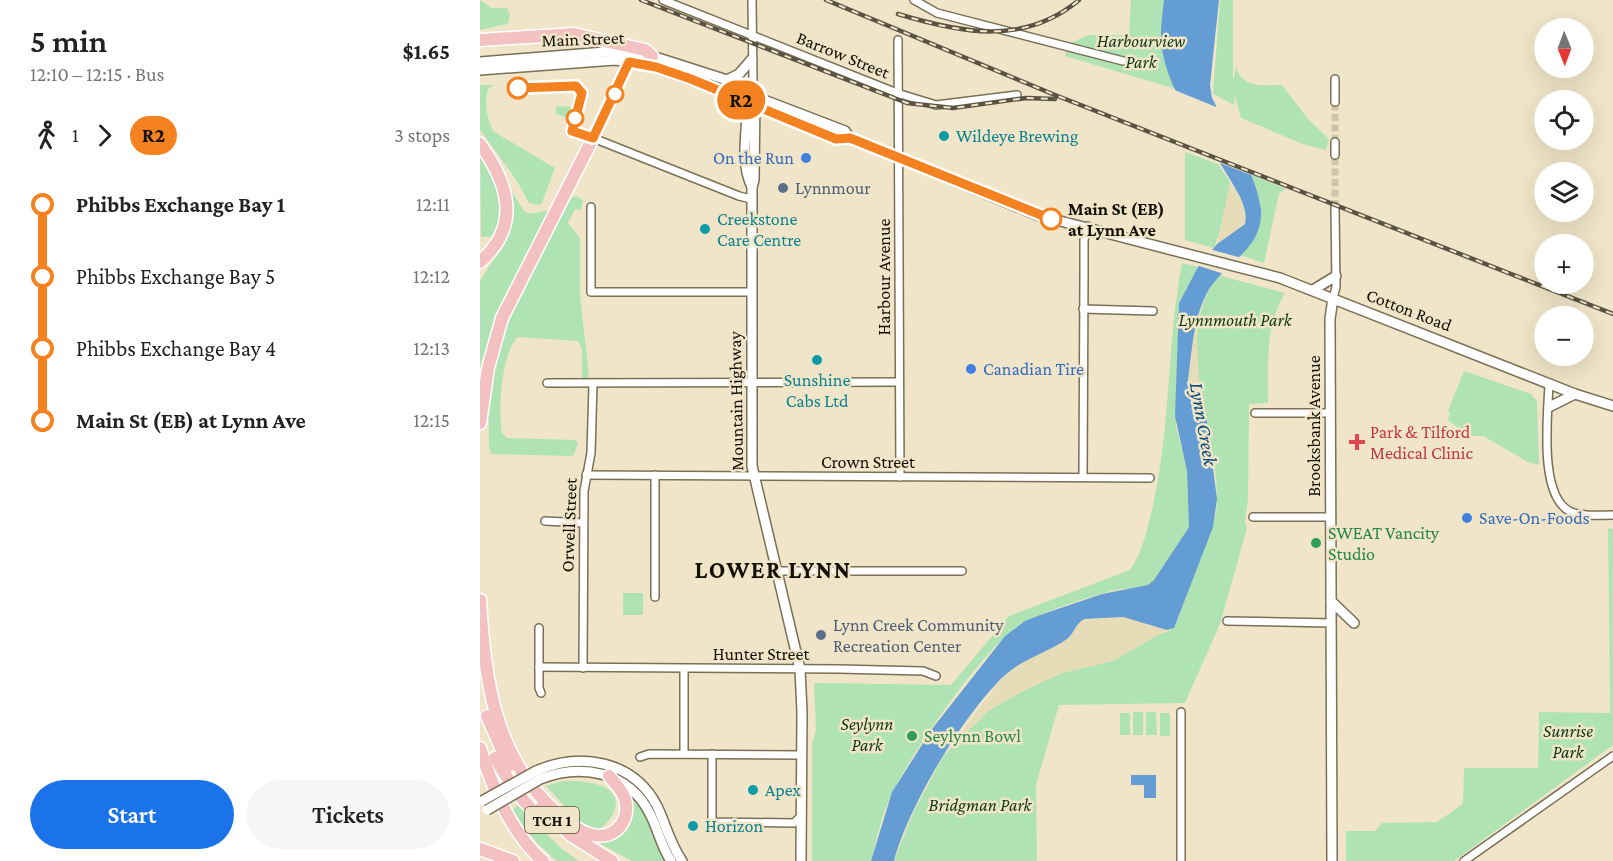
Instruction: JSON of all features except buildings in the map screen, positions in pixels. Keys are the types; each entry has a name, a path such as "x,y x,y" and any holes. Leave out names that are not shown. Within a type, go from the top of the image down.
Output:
{"highway":[{"path":"480,40 574,34 645,50 652,56"},
{"path":"480,423 488,368 502,318 593,138"},
{"path":"480,144 498,170 506,195 505,223 493,249 480,262"},
{"path":"480,600 484,661 491,700 509,749 526,778 564,819 583,832 597,836 616,831 626,816 624,796 609,776"},
{"name":"TCH 1","path":"480,681 484,704 496,741 522,787 558,825 612,861"},
{"name":"TCH 1","path":"480,719 498,763 527,806 553,832 595,861"},
{"path":"480,748 499,798 526,841 543,861"},
{"path":"480,849 513,861"}],"main road":[{"name":"Main Street","path":"480,62 604,52 652,56 752,90 845,131 850,138"},
{"path":"593,138 629,62 622,53"},
{"path":"727,80 739,74 752,59"},
{"name":"Main Street","path":"480,70 599,61 629,62 673,72 836,139 850,138 1038,215 1195,255"},
{"name":"Mountain Highway","path":"752,90 754,180 752,187 750,382 753,476 800,669 801,861"},
{"name":"Cotton Road","path":"1195,255 1313,290 1575,394 1611,404"},
{"path":"1313,290 1336,276"},
{"name":"Brooksbank Avenue","path":"1332,861 1330,319 1334,298"},
{"path":"1549,407 1575,394"},
{"path":"1331,601 1354,623"},
{"path":"484,812 562,761 603,763 622,771 651,797 672,845 682,861"},
{"path":"481,801 538,775 578,770 609,776 630,789 645,805 671,861"}],"street":[{"name":"Barrow Street","path":"663,0 897,93 936,105 1017,95"},
{"name":"Mountain Highway","path":"752,0 752,90"},
{"path":"914,0 937,13 1123,61"},
{"name":"Harbour Avenue","path":"898,40 900,477"},
{"path":"1335,79 1335,102"},
{"path":"593,138 739,196 752,199"},
{"path":"1335,142 1335,155"},
{"path":"591,207 591,291 751,292"},
{"name":"Brooksbank Avenue","path":"1334,298 1335,207"},
{"path":"1083,477 1084,240 1088,226"},
{"path":"1083,309 1153,311"},
{"path":"547,383 899,382"},
{"path":"1549,383 1548,473 1556,499 1571,512 1586,515 1613,515"},
{"name":"Orwell Street","path":"583,668 584,523 586,475 591,453 592,384"},
{"path":"1255,413 1331,413"},
{"name":"Crown Street","path":"586,475 1150,478"},
{"path":"655,475 655,597"},
{"path":"1252,517 1331,517"},
{"path":"545,521 584,523"},
{"path":"776,571 962,571"},
{"path":"1227,621 1331,623"},
{"path":"539,628 541,693"},
{"name":"Hunter Street","path":"539,667 923,671 936,676"},
{"path":"684,669 684,753"},
{"path":"1181,712 1181,861"},
{"path":"640,758 649,754 684,753 802,755"},
{"path":"712,754 712,822 794,823 802,815"},
{"path":"1464,861 1613,756"},
{"path":"794,823 801,831"}],"green space":[{"path":"480,0 492,8 507,8 510,15 508,24 480,30"},
{"name":"Harbourview Park","path":"1131,0 1164,0 1162,53 1176,89 1065,56 1068,44 1089,35 1129,35"},
{"path":"1220,0 1233,0 1233,81 1236,67 1243,79 1254,84 1282,85 1308,119 1329,139 1326,150 1303,144 1241,118 1235,96 1234,105 1213,94"},
{"path":"480,85 494,85 488,89 486,100 493,131 555,168 541,205 529,203 517,181 480,130"},
{"path":"556,106 573,107 572,119 556,114"},
{"path":"1185,152 1218,164 1230,182 1223,222 1214,248 1185,240"},
{"path":"480,153 492,174 501,203 494,237 481,237"},
{"path":"1250,174 1286,189 1279,194 1264,263 1240,255 1256,236 1261,218 1258,197"},
{"path":"504,179 524,211 530,214 549,210 550,212 484,371 480,371 480,281 500,249 508,224"},
{"path":"576,196 583,200 581,210 575,209 568,223 580,238 580,294 589,377 582,379 582,349 578,341 518,337 512,345 504,369 500,411 502,433 507,438 575,440 578,443 574,455 570,456 491,454 489,448 490,398 501,343 522,290 560,213 569,199"},
{"name":"Seylynn Park","path":"1182,263 1198,267 1179,303 1176,426 1187,471 1189,527 1154,580 1145,587 1111,591 1046,612 1026,621 1011,632 993,649 953,698 903,773 886,808 871,861 812,861 812,743 816,730 814,683 951,685 1009,616 1130,570 1135,562 1147,528 1159,471"},
{"path":"1218,275 1285,293 1271,332 1268,360 1268,403 1249,404 1248,499 1245,522 1247,528 1220,624 1185,703 1059,705 1036,785 1037,861 894,861 913,813 944,755 988,711 1035,684 1171,630 1177,621 1212,527 1216,509 1215,471 1197,356 1198,328 1204,301"},
{"path":"1464,371 1531,394 1537,401 1539,465 1528,462 1483,436 1468,436 1448,420 1450,413 1448,411"},
{"name":"Sunrise Park","path":"1608,528 1613,529 1613,745 1454,861 1346,861 1346,831 1375,831 1382,823 1437,822 1463,804 1464,768 1538,768 1539,712 1610,713"},
{"path":"623,593 643,593 643,615 623,615"},
{"path":"1133,712 1143,712 1143,735 1133,735"},
{"path":"1146,712 1156,712 1157,735 1146,735"},
{"path":"1120,713 1130,713 1130,735 1120,735"},
{"path":"1160,713 1170,713 1170,736 1160,736"},
{"path":"562,781 594,784 611,791 616,803 612,816 597,830 579,822 546,786"},
{"path":"628,793 642,811 666,861 632,861 591,839 612,839 629,827"},
{"path":"518,805 562,849 579,861 557,861 537,843 511,811"}],"sand":[{"path":"1230,182 1243,204 1246,222 1217,244"},
{"path":"1196,323 1200,400 1187,384"},
{"path":"1123,617 1167,630 1113,661 1059,674 1009,698 988,711 944,755 1004,676 1033,656 1071,636 1080,621"}],"water":[{"name":"Lynn Creek","path":"1164,0 1219,0 1210,85 1212,98 1248,169 1259,197 1261,211 1260,225 1255,237 1240,256 1221,274 1206,295 1198,315 1194,337 1187,384 1200,400 1206,414 1217,499 1213,527 1174,628 1167,630 1123,617 1085,619 1067,639 1011,670 971,714 939,763 911,815 894,861 871,861 892,792 932,729 1005,636 1025,621 1040,615 1102,594 1148,585 1154,580 1189,527 1187,471 1175,416 1179,303 1198,267 1217,244 1245,224 1246,217 1240,197 1186,111 1169,75 1161,42"},
{"path":"1131,775 1156,775 1156,798 1144,798 1144,785 1131,785"}],"pier":[{"path":"1172,89 1221,109 1254,176 1212,160"},
{"path":"1209,249 1242,258 1224,274 1196,265"}],"tunnel":[{"path":"1335,102 1335,142"},
{"path":"1335,155 1335,207"}],"railway":[{"path":"641,0 907,103 953,108 1026,98 1055,99"},
{"path":"826,0 1055,95 1613,314"},
{"path":"898,14 968,30 1014,30 1058,15 1079,0"}],"bus line":[{"name":"R2","path":"518,88 576,86 582,93 572,131 593,138 629,62 646,64 709,86 836,139 850,138 1051,219"}],"place":[{"name":"Wildeye Brewing","path":"944,136"},
{"name":"On the Run","path":"806,158"},
{"name":"Lynnmour","path":"783,188"},
{"name":"Main St (EB) at Lynn Ave","path":"1051,219"},
{"name":"Creekstone Care Centre","path":"705,229"},
{"name":"Sunshine Cabs Ltd","path":"817,360"},
{"name":"Canadian Tire","path":"971,369"},
{"name":"Park & Tilford Medical Clinic","path":"1357,442"},
{"name":"Save-On-Foods","path":"1467,518"},
{"name":"SWEAT Vancity Studio","path":"1316,543"},
{"name":"Lynn Creek Community Recreation Center","path":"821,635"},
{"name":"Seylynn Bowl","path":"912,736"},
{"name":"Apex","path":"753,790"},
{"name":"Horizon","path":"693,826"}],"district":[{"name":"LOWER LYNN","path":"773,570"}],"park label":[{"name":"Lynnmouth Park","path":"1235,320"},
{"name":"Bridgman Park","path":"980,805"}]}
